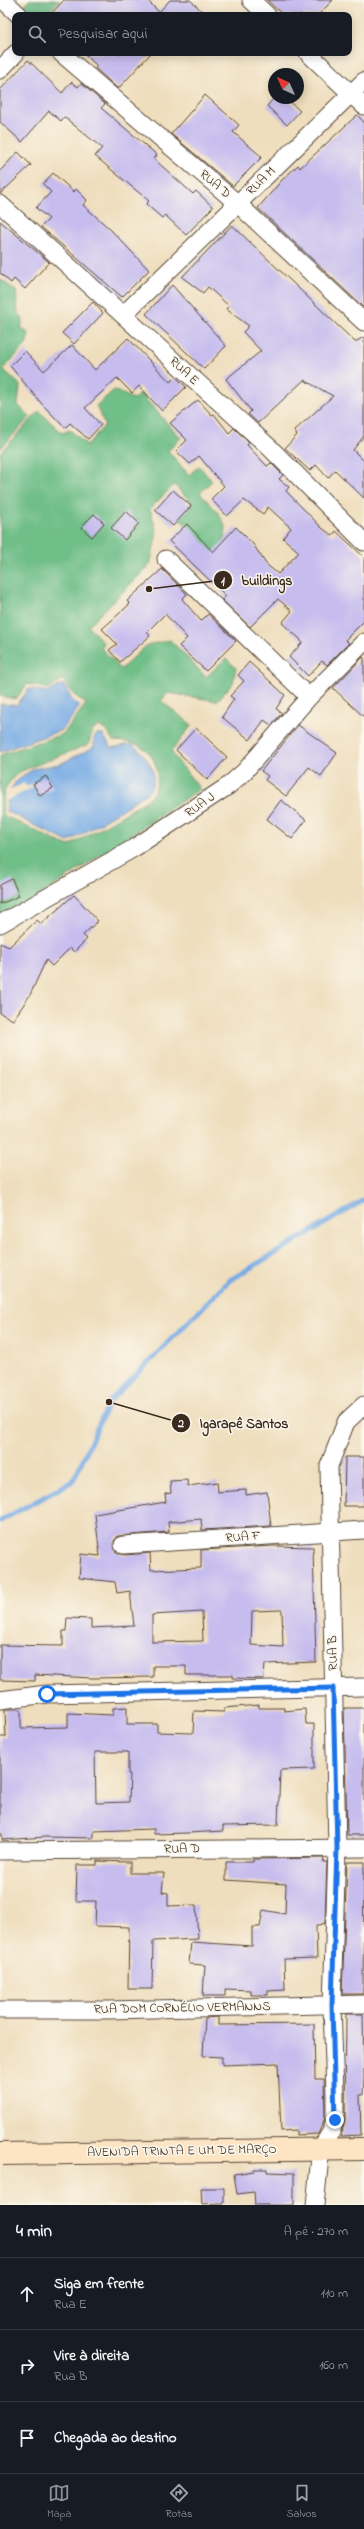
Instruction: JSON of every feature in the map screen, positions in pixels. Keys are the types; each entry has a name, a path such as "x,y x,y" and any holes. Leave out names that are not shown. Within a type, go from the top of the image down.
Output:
{"street":[{"path":"3,0 16,12"},
{"path":"251,0 264,12"},
{"path":"0,70 13,56"},
{"name":"RUA D","path":"65,56 238,204 364,322"},
{"path":"311,56 364,106"},
{"name":"RUA M","path":"124,314 364,80"},
{"name":"RUA E","path":"0,204 124,314 194,382 268,446 364,542"},
{"path":"166,559 309,698"},
{"name":"RUA J","path":"0,924 134,848 228,786 264,750 309,698 364,642"},
{"name":"RUA B","path":"321,2148 331,2132 335,2120 332,2004 337,1848 329,1466 346,1422 364,1405"},
{"name":"RUA F","path":"123,1545 364,1530"},
{"path":"0,1700 47,1694 364,1687"},
{"name":"RUA D","path":"0,1851 364,1848"},
{"name":"RUA DOM CORNÉLIO VERMANNS","path":"0,2010 108,2010 364,2004"},
{"path":"315,2205 321,2148"},
{"name":"AVENIDA TRINTA E UM DE MARÇO","path":"0,2154 321,2148 364,2149"}],"green space":[{"path":"29,0 60,0 49,12 28,12 23,8"},
{"path":"0,279 16,291 18,313 23,319 21,327 29,334 26,345 3,369 20,385 18,405 30,417 0,449"},
{"path":"114,390 134,399 140,393 181,438 168,451 189,475 199,466 212,481 200,493 219,514 225,528 225,536 214,553 179,518 193,504 174,485 150,509 157,532 150,565 88,626 104,643 101,648 121,669 147,645 170,640 206,677 226,658 236,668 233,683 217,701 168,693 161,701 192,725 171,752 200,789 0,922 0,755 63,734 86,704 73,694 63,679 48,689 27,684 16,699 0,696 0,453 39,411 62,433 70,430 87,445 105,425 96,406","holes":["99,726 108,732 113,741 131,743 142,747 151,755 157,770 157,783 154,792 146,800 69,846 3,815 3,796 10,782 19,772 89,744 92,731"]}],"water":[{"path":"63,684 72,700 80,706 62,730 0,752 0,704 17,705 29,689 48,692"},
{"path":"97,734 102,734 112,748 131,744 142,753 153,771 153,784 148,792 68,842 6,811 8,793 17,780 33,769 60,764 94,747 94,737"}],"pier":[{"path":"24,783 27,787 32,784 34,787 6,801 6,792"}],"building":[{"path":"64,0 147,0 159,12 53,12"},
{"path":"170,0 190,0 203,12 159,12"},
{"path":"267,0 333,0 321,12 280,12"},
{"path":"87,56 148,56 118,89 95,68 97,66"},
{"path":"28,60 62,93 71,82 78,87 81,83 105,104 101,108 157,155 154,159 193,194 196,191 213,207 186,235 165,215 162,218 146,204 149,201 95,156 102,148 64,117 61,121 49,111 22,142 0,122 0,90"},
{"path":"205,95 239,125 233,132 262,157 233,186 171,134"},
{"path":"269,104 292,104 300,111 287,125 267,106"},
{"path":"357,115 364,122 364,308 258,208 282,180 298,165 300,168"},
{"path":"18,152 31,165 0,194 0,171"},
{"path":"53,173 74,192 76,189 87,200 83,205 111,230 149,270 122,297 41,227 49,219 36,208 51,192 43,184"},
{"path":"0,221 49,262 25,289 14,279 11,283 0,273"},
{"path":"232,225 355,342 364,337 364,436 353,450 364,461 364,498 335,470 328,478 316,465 310,471 285,448 297,435 294,431 333,396 304,380 258,423 248,414 251,411 226,379 261,351 243,332 249,326 226,309 229,306 208,287 203,293 182,277"},
{"path":"172,285 226,346 204,369 146,314"},
{"path":"93,302 103,313 74,344 62,333"},
{"path":"128,338 170,382 176,377 186,387 162,411 139,386 132,393 117,378 85,408 101,425 88,439 70,423 65,428 41,403 10,366 25,351 44,371 72,345 95,370"},
{"path":"198,400 212,415 214,414 229,433 234,428 249,442 247,445 267,466 271,463 283,475 279,479 289,487 286,491 322,528 333,536 336,531 364,557 364,621 345,640 349,643 327,665 322,661 308,676 289,657 302,643 300,639 282,623 292,611 278,599 250,627 222,600 226,596 169,541 187,524 213,552 236,527 253,544 266,564 278,574 299,552 283,538 291,528 268,507 263,514 244,500 227,516 211,499 224,486 199,456 190,464 176,451 187,440 170,423"},
{"path":"173,490 191,506 173,526 155,510"},
{"path":"126,511 139,523 125,540 111,528"},
{"path":"94,514 104,523 92,537 81,527"},
{"path":"162,569 187,594 182,599 201,621 208,614 236,641 206,671 179,646 187,638 165,614 147,632 150,636 120,662 109,650 117,644 102,629 130,604 127,601"},
{"path":"363,657 364,658 364,717 333,688"},
{"path":"249,662 285,695 276,709 282,713 271,725 264,720 250,740 222,717 234,699 230,696 244,681 238,675"},
{"path":"298,725 337,753 321,776 309,767 286,796 265,780 268,776 261,771"},
{"path":"196,728 227,757 207,780 176,750"},
{"path":"46,776 53,788 40,796 33,784"},
{"path":"281,800 306,820 292,839 267,819"},
{"path":"12,879 19,896 0,904 0,885"},
{"path":"74,895 98,921 83,935 87,939 74,952 70,948 52,966 46,960 30,995 13,1020 0,1013 0,943 9,947 37,920 41,924"},
{"path":"345,1457 364,1457 364,1506 344,1506"},
{"path":"187,1480 188,1486 217,1482 218,1492 246,1490 246,1495 267,1492 271,1526 202,1530 201,1519 168,1522 169,1532 118,1536 114,1541 115,1551 124,1555 150,1553 151,1570 201,1568 201,1550 273,1546 313,1547 316,1662 265,1664 264,1679 233,1678 233,1675 186,1675 186,1666 153,1666 153,1677 92,1678 35,1675 35,1681 0,1680 0,1645 63,1646 63,1631 66,1631 67,1618 91,1619 91,1628 134,1626 130,1591 117,1593 115,1582 79,1578 81,1554 100,1556 95,1514 166,1502 165,1494 171,1493 170,1481","holes":["282,1610 283,1647 251,1645 252,1611","202,1612 203,1641 152,1642 152,1615"]},
{"path":"259,1705 259,1708 284,1708 284,1711 305,1709 306,1724 314,1724 314,1769 280,1770 278,1825 223,1826 223,1831 188,1833 154,1834 154,1829 94,1831 94,1838 46,1837 2,1840 2,1834 0,1834 0,1737 6,1737 5,1709 21,1709 21,1728 68,1727 68,1713 113,1715 113,1708 127,1707 127,1724 157,1724 157,1732 193,1733 194,1711 224,1712 224,1708","holes":["95,1752 128,1752 128,1774 130,1774 129,1802 96,1803"]},
{"path":"344,1708 364,1708 364,1835 347,1835"},
{"path":"324,1858 323,1862 327,1862 325,1923 316,1926 317,1958 284,1959 285,1990 268,1991 268,1995 251,1995 251,1990 225,1989 225,1996 203,1996 205,1965 189,1964 191,1942 252,1946 252,1927 260,1927 263,1910 285,1914 286,1884 226,1880 226,1862 253,1862 253,1859"},
{"path":"97,1861 130,1862 130,1873 164,1873 162,1892 168,1893 168,1906 196,1905 198,1939 153,1941 152,1989 128,1989 129,1927 95,1926 96,1901 76,1901 77,1865 97,1865"},
{"path":"347,1862 364,1862 363,1994 342,1994"},
{"path":"346,2014 363,2014 364,2078 363,2095 360,2095 361,2135 341,2136 345,2120"},
{"path":"218,2017 218,2025 314,2024 315,2079 324,2079 325,2118 318,2134 296,2135 296,2130 281,2131 278,2063 222,2065 222,2057 203,2056 205,2018"},
{"path":"254,2169 267,2169 267,2172 294,2173 294,2205 255,2205 254,2192 237,2194 234,2174 254,2171"},
{"path":"201,2188 224,2188 224,2203 202,2204"}],"waterway":[{"path":"0,1521 73,1481 109,1402 230,1280 364,1200"}],"place":[{"name":"buildings","path":"149,589"},
{"name":"Igarapê Santos","path":"109,1402"}],"route":[{"path":"47,1694 333,1688 337,1848 332,2004 335,2120"}]}
